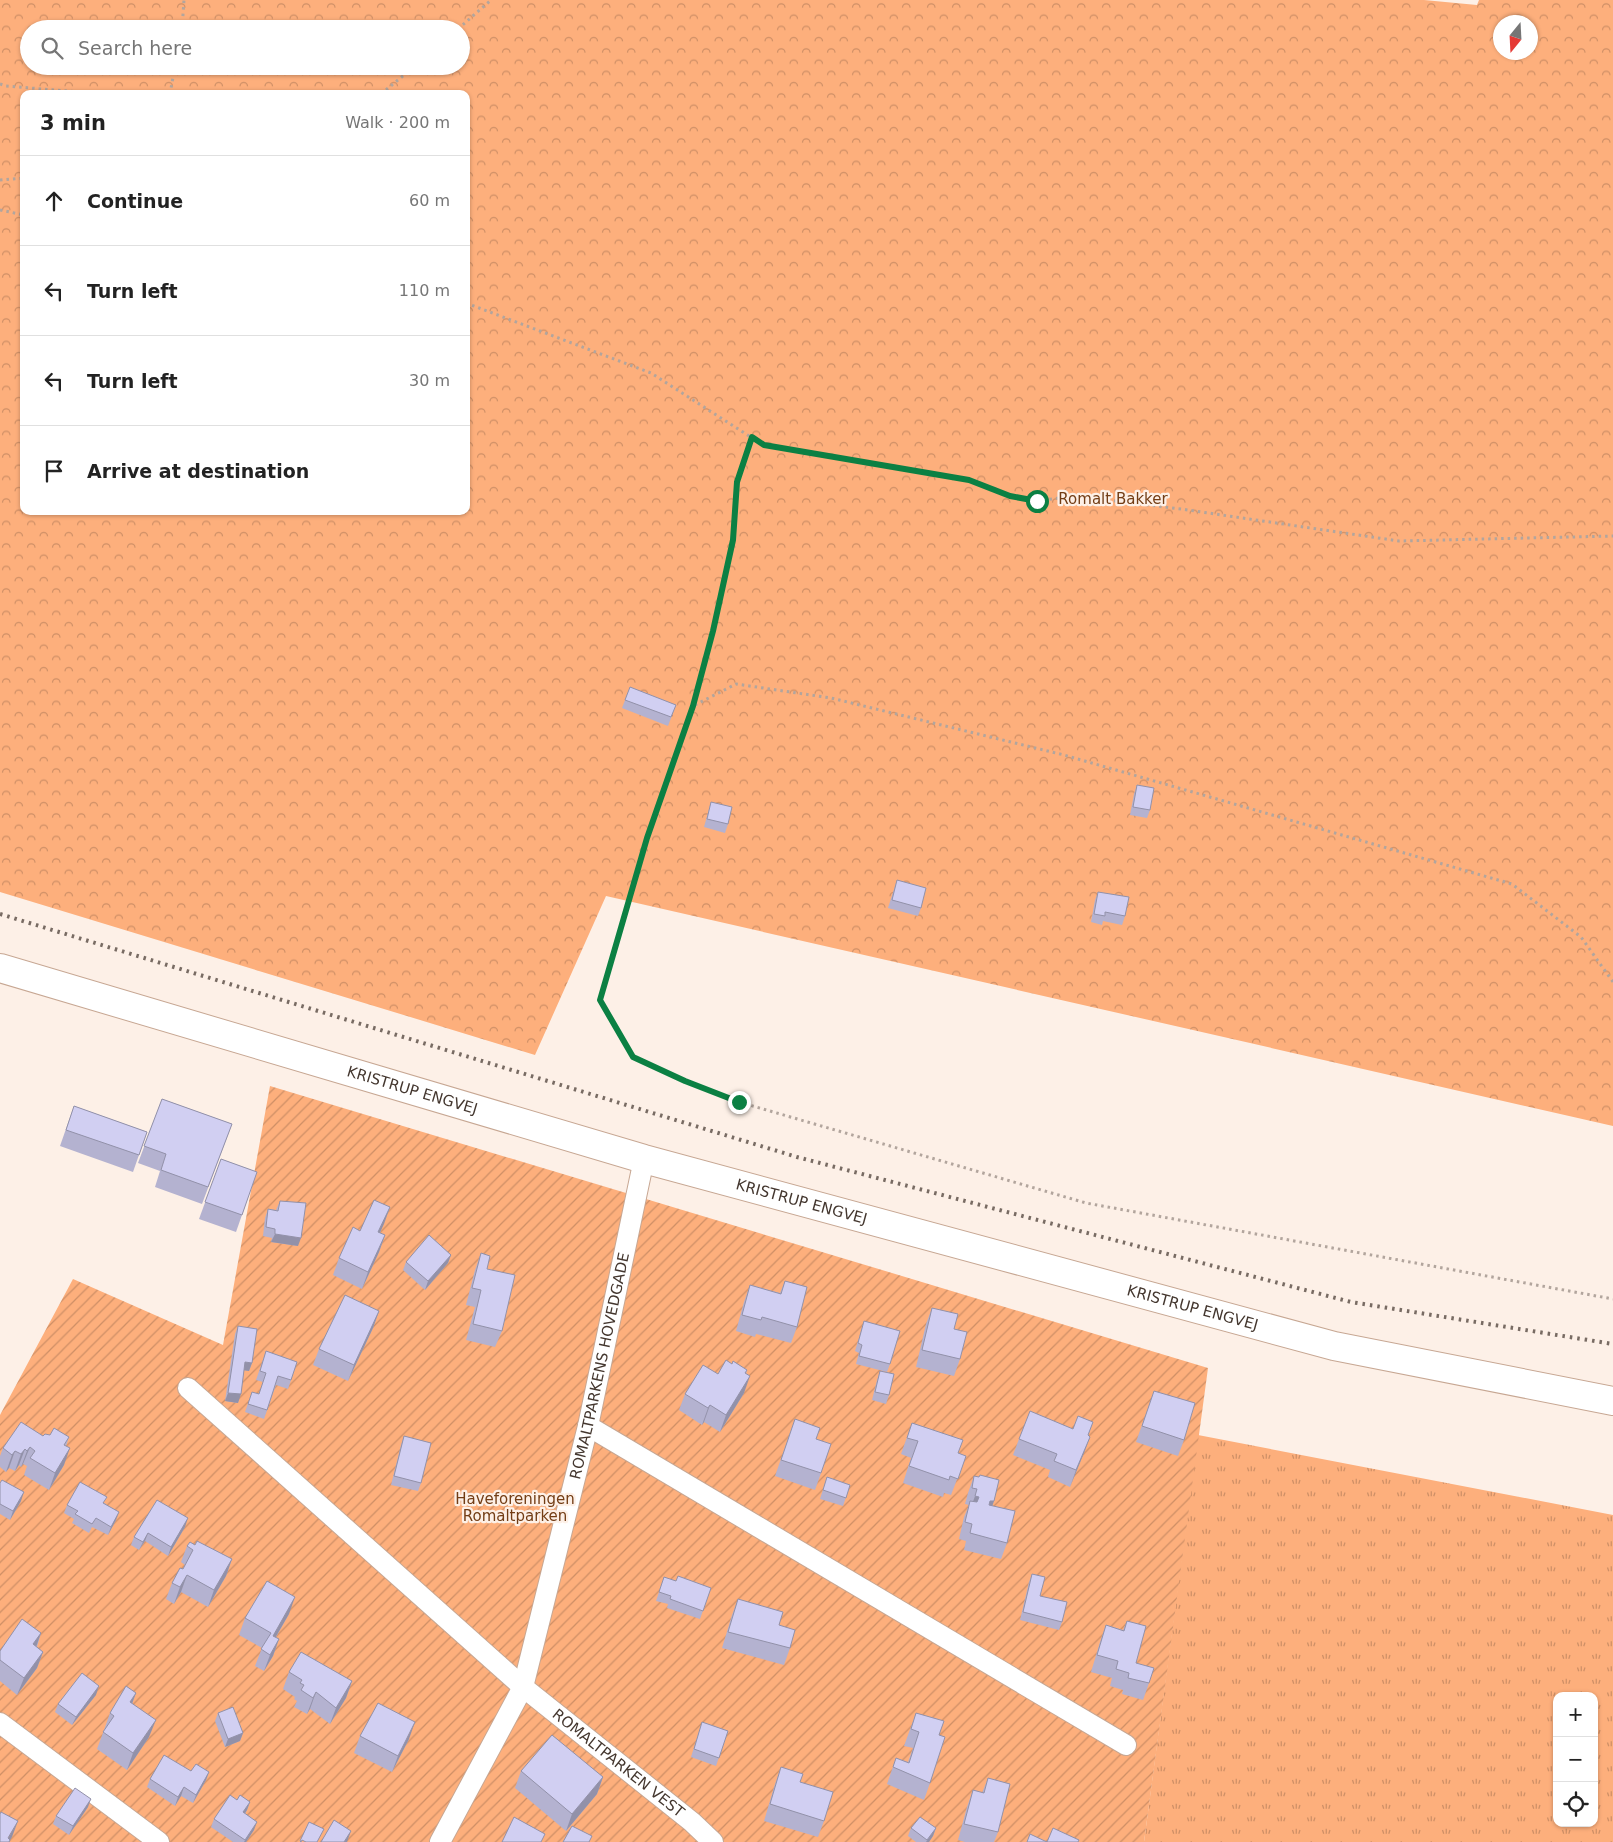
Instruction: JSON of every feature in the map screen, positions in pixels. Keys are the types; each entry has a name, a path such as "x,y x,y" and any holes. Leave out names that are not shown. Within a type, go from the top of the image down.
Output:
{"street":[{"name":"KRISTRUP ENGVEJ","path":"0,968 644,1159 1334,1346 1613,1401"}],"lane":[{"name":"ROMALTPARKENS HOVEDGADE","path":"440,1842 523,1687 588,1426 644,1159"},
{"path":"188,1388 523,1687"},
{"path":"588,1426 1126,1745"},
{"name":"ROMALTPARKEN VEST","path":"523,1687 692,1822 713,1842"},
{"path":"0,1723 160,1842"}],"path":[{"path":"183,20 184,0"},
{"path":"468,20 491,0"},
{"path":"171,90 173,75"},
{"path":"386,90 404,75"},
{"path":"0,84 54,90"},
{"path":"0,180 20,178"},
{"path":"0,210 20,214"},
{"path":"470,305 652,373 764,445 969,480 1010,496 1037,501 1074,496 1181,509 1399,541 1613,536"},
{"path":"752,437 737,482 733,540 713,631 693,706 647,838 600,1000 633,1057 685,1081 739,1102 1086,1202 1613,1299"},
{"path":"693,706 736,684 831,698 1064,755 1512,884 1581,937 1613,982"}],"green space":[{"name":"Romalt Bakker","path":"0,0 1424,0 1477,5 1479,0 1613,0 1613,1126 606,896 535,1055 0,892"},
{"name":"Haveforeningen Romaltparken","path":"270,1086 1208,1368 1144,1842 0,1842 0,1415 73,1279 223,1345"},
{"path":"1198,1435 1613,1515 1613,1842 1144,1842"}],"building":[{"path":"630,687 676,705 671,717 625,700"},
{"path":"1137,785 1154,788 1150,810 1133,807"},
{"path":"711,802 732,807 728,824 707,819"},
{"path":"897,880 926,888 921,908 892,900"},
{"path":"1098,892 1129,897 1125,916 1105,912 1105,916 1094,914"},
{"path":"162,1099 232,1124 208,1187 161,1170 166,1154 144,1146"},
{"path":"74,1106 147,1132 139,1155 66,1130"},
{"path":"221,1159 257,1172 242,1215 205,1202"},
{"path":"374,1200 390,1207 378,1232 385,1235 368,1272 339,1258 353,1227 360,1231"},
{"path":"280,1201 306,1203 301,1238 275,1234 275,1229 266,1227 268,1209 278,1211"},
{"path":"429,1235 451,1255 428,1281 406,1262"},
{"path":"481,1253 490,1256 487,1269 515,1275 502,1331 473,1324 481,1290 472,1288"},
{"path":"785,1281 807,1287 797,1327 762,1317 761,1320 742,1315 750,1285 781,1294"},
{"path":"345,1295 379,1311 354,1365 319,1349"},
{"path":"932,1308 958,1314 954,1329 967,1332 960,1359 922,1350"},
{"path":"864,1321 900,1331 890,1364 859,1356 862,1345 858,1343"},
{"path":"238,1326 257,1329 252,1363 245,1362 241,1394 228,1393"},
{"path":"266,1351 297,1362 291,1380 278,1376 267,1410 248,1404 252,1392 259,1394 266,1373 260,1371"},
{"path":"726,1360 732,1364 733,1361 747,1370 745,1373 750,1376 726,1415 710,1405 708,1408 685,1394 703,1365 718,1374"},
{"path":"880,1371 894,1374 889,1395 875,1392"},
{"path":"1154,1391 1195,1403 1184,1440 1142,1426"},
{"path":"1030,1411 1073,1429 1078,1416 1093,1422 1088,1435 1090,1437 1076,1470 1054,1461 1057,1454 1019,1439"},
{"path":"795,1419 820,1428 816,1439 831,1444 821,1473 781,1460"},
{"path":"21,1422 43,1436 45,1434 50,1435 54,1428 69,1437 64,1445 70,1448 55,1473 30,1458 35,1451 30,1447 21,1454 15,1451 12,1455 3,1448"},
{"path":"912,1423 963,1440 958,1453 966,1456 958,1479 950,1476 949,1480 909,1466 918,1441 907,1438"},
{"path":"404,1436 431,1443 421,1483 394,1476"},
{"path":"980,1475 999,1480 994,1501 990,1501 989,1505 1015,1511 1007,1543 970,1533 972,1524 965,1522 970,1501 977,1502 979,1497 975,1496 977,1489 972,1488 974,1476 979,1477"},
{"path":"827,1477 850,1485 846,1498 823,1490"},
{"path":"2,1480 24,1492 13,1511 0,1504 0,1483"},
{"path":"80,1482 107,1497 103,1503 119,1512 111,1527 96,1518 92,1524 75,1514 78,1511 67,1505"},
{"path":"157,1500 188,1518 171,1547 148,1533 143,1542 134,1537"},
{"path":"197,1541 232,1559 214,1590 187,1575 180,1587 172,1583 180,1568 183,1569 193,1550 187,1546 190,1542 195,1545"},
{"path":"1032,1574 1045,1577 1040,1596 1067,1602 1062,1622 1023,1612"},
{"path":"678,1576 711,1588 703,1611 670,1599 671,1596 659,1592 664,1577 676,1581"},
{"path":"267,1581 295,1597 273,1636 279,1639 270,1655 261,1649 271,1633 245,1618"},
{"path":"738,1599 783,1612 779,1625 795,1630 790,1648 728,1632"},
{"path":"22,1619 41,1633 33,1644 43,1652 24,1678 0,1660 0,1651"},
{"path":"1127,1621 1146,1626 1136,1663 1154,1668 1149,1683 1128,1678 1129,1673 1116,1669 1118,1661 1097,1655 1106,1625 1124,1631"},
{"path":"301,1652 352,1681 336,1708 316,1692 313,1698 301,1690 304,1685 300,1683 302,1680 289,1672"},
{"path":"82,1673 99,1686 76,1717 58,1704"},
{"path":"126,1686 136,1693 130,1702 156,1720 133,1753 103,1732 114,1716 110,1713"},
{"path":"378,1703 415,1722 398,1756 360,1736"},
{"path":"233,1707 243,1733 228,1739 218,1713"},
{"path":"916,1713 944,1721 939,1735 945,1737 930,1783 893,1767 896,1758 909,1763 919,1732 911,1729"},
{"path":"702,1722 728,1731 719,1758 694,1749"},
{"path":"552,1735 603,1777 572,1814 521,1771"},
{"path":"164,1755 191,1771 196,1764 209,1772 196,1795 184,1787 178,1797 150,1779"},
{"path":"781,1767 803,1774 800,1782 833,1792 824,1821 770,1804"},
{"path":"988,1778 1010,1784 998,1832 964,1824 973,1790 984,1793"},
{"path":"75,1788 91,1799 73,1826 56,1816"},
{"path":"230,1795 237,1800 240,1795 250,1802 243,1812 257,1822 245,1840 214,1819"},
{"path":"1,1812 18,1821 8,1838 9,1842 0,1842"},
{"path":"514,1817 545,1834 541,1842 502,1842"},
{"path":"920,1817 936,1828 927,1840 911,1828"},
{"path":"334,1820 351,1831 344,1842 321,1842"},
{"path":"309,1822 324,1829 317,1842 302,1840 301,1842 300,1841"},
{"path":"572,1826 592,1836 589,1842 563,1842"},
{"path":"1053,1828 1079,1840 1078,1842 1047,1842"},
{"path":"1030,1834 1047,1842 1027,1842"}],"railway":[{"path":"0,914 797,1157 1351,1302 1613,1344"}],"route":[{"path":"739,1102 685,1081 633,1057 600,1000 647,838 693,706 713,631 733,540 737,482 752,437 764,445 969,480 1010,496 1037,501"}]}
